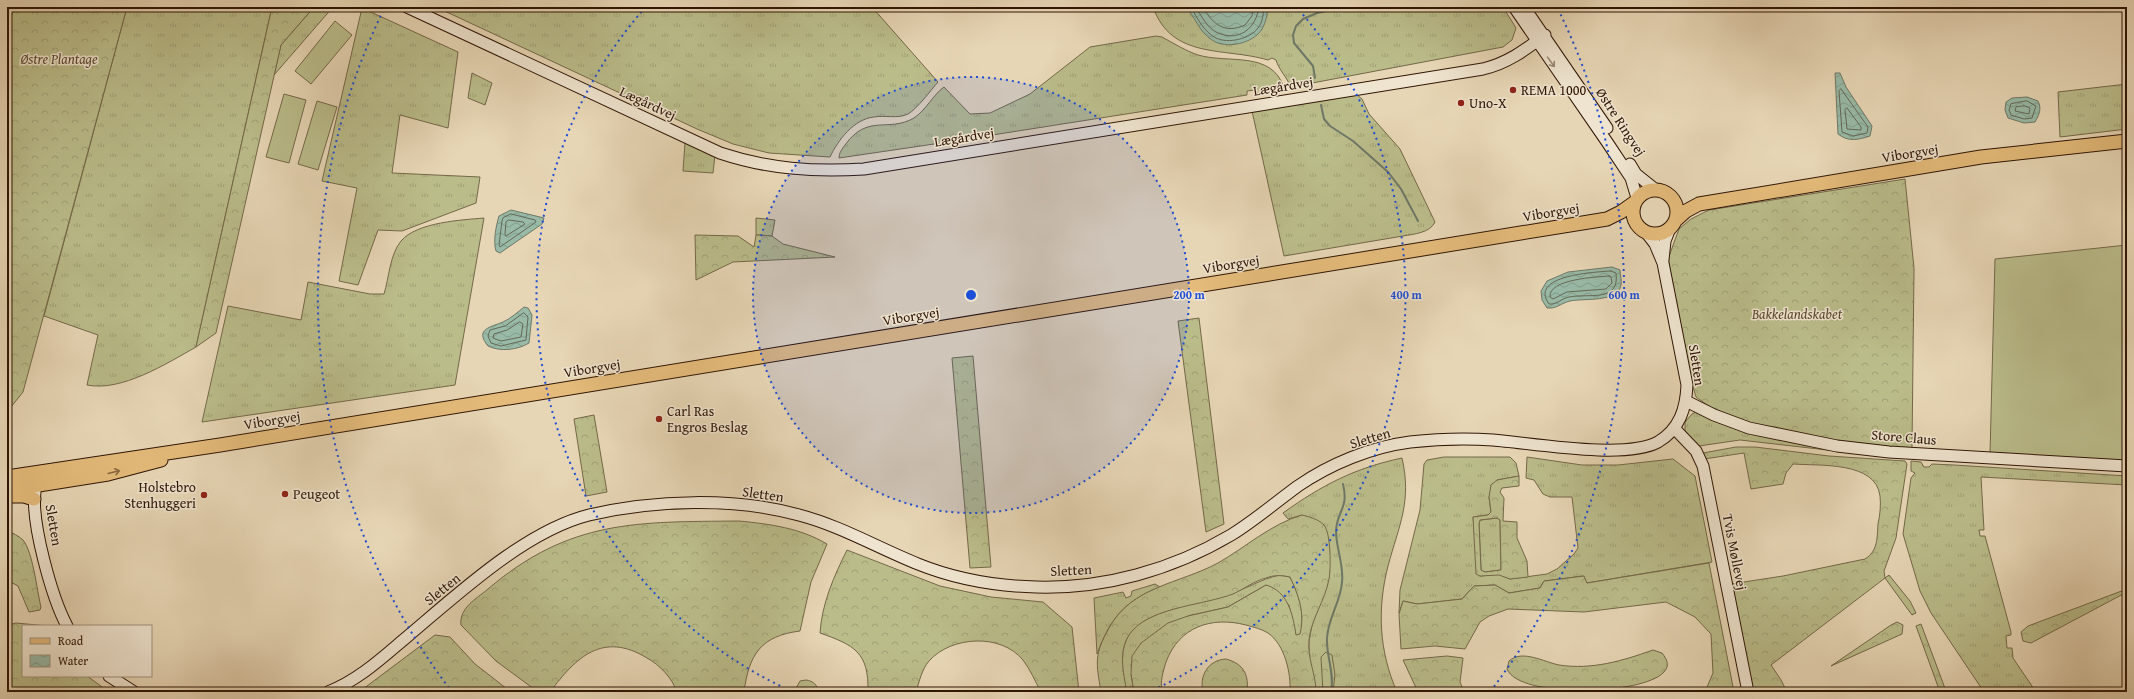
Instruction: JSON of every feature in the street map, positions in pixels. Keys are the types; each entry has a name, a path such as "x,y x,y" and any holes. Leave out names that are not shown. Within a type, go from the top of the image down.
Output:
{"main road":[{"name":"Viborgvej","path":"1673,224 1690,208 1699,204 1981,157 2127,141"},
{"path":"1656,190 1664,192 1671,197 1677,208 1673,224 1658,233 1642,229 1633,214 1636,200 1644,193 1656,190"},
{"name":"Viborgvej","path":"1671,197 1699,204"},
{"name":"Viborgvej","path":"1607,219 1621,212 1636,200"},
{"name":"Viborgvej","path":"7,477 220,445 1607,219 1622,220 1642,229"},
{"name":"Viborgvej","path":"7,490 35,482 108,474 220,445"},
{"path":"7,483 35,482 76,473 108,461"},
{"path":"7,497 24,496 34,499"}],"street":[{"name":"Lægårdvej","path":"407,7 720,153 742,160 803,170 864,169 1483,69 1499,65 1514,58 1540,38"},
{"name":"Østre Ringvej","path":"1514,7 1540,38 1636,174 1656,190"},
{"name":"Østre Ringvej","path":"1524,7 1540,38 1631,178 1636,200"},
{"name":"Sletten","path":"1663,263 1665,241 1673,224"},
{"name":"Sletten","path":"328,692 370,669 439,610 513,551 548,531 585,516 633,507 703,504 748,505 798,514 842,530 920,565 960,577 999,584 1038,587 1087,585 1110,582 1148,572 1188,557 1231,535 1303,483 1343,462 1404,443 1467,439 1522,442 1578,449 1633,449 1644,447 1660,441 1674,428 1682,415 1686,401 1687,384 1663,263 1655,244 1642,229"},
{"name":"Store Claus","path":"1686,401 1714,415 1749,428 1837,446 1890,452 2127,466"},
{"name":"Tvis Møllevej","path":"1674,428 1696,451 1703,466 1748,692"},
{"name":"Sletten","path":"35,482 34,499 40,542 54,597 67,625"},
{"name":"Sletten","path":"35,482 40,497 48,569"},
{"path":"111,677 134,692"}],"green space":[{"name":"Østre Plantage","path":"7,7 127,7 23,392 7,412"},
{"path":"127,7 272,7 196,347 129,381 100,386 87,385 98,335 44,316"},
{"path":"272,7 314,7 281,45 216,333 196,347"},
{"path":"314,7 333,7 274,75 281,45"},
{"path":"436,7 872,7 938,82 912,112 900,116 867,119 853,126 842,137 830,157 769,153 733,144 697,129"},
{"path":"1153,7 1503,7 1516,28 1512,40 1503,47 1291,87 1276,60 1272,58 1268,60 1217,51 1186,44 1173,36 1162,24"},
{"path":"362,8 458,52 448,128 400,115 392,173 480,177 476,203 402,231 378,230 358,285 339,281 357,188 322,181"},
{"path":"335,21 352,35 311,84 295,71"},
{"path":"1156,36 1162,37 1198,55 1259,63 1270,68 1278,76 1284,88 1257,93 1255,90 1247,91 1247,95 986,136 983,134 977,134 975,138 839,158 845,145 862,129 870,126 905,122 914,118 944,87 970,114 990,113 1030,94 1090,47"},
{"path":"472,73 492,83 485,105 468,98"},
{"path":"2127,84 2127,129 2060,137 2058,92"},
{"path":"284,94 306,100 289,163 266,157"},
{"path":"1357,95 1362,99 1369,114 1400,149 1435,222 1433,226 1426,231 1417,234 1284,256 1252,111"},
{"path":"317,101 337,107 318,170 298,164"},
{"path":"685,143 715,155 713,173 683,171"},
{"name":"Bakkelandskabet","path":"1905,179 1914,268 1912,448 1855,445 1748,423 1710,407 1696,397 1691,380 1668,259 1679,229 1691,219 1709,210"},
{"path":"484,218 455,385 202,422 228,306 301,320 308,282 370,294 384,294 394,253 397,246 408,235 428,226 440,223"},
{"path":"756,218 775,220 772,236 756,235"},
{"path":"695,235 738,236 754,247 756,235 772,236 783,244 835,257 733,262 696,280"},
{"path":"2127,245 2127,462 1990,454 1995,259"},
{"path":"1199,318 1224,524 1206,532 1178,321"},
{"path":"973,356 991,567 970,568 952,358"},
{"path":"1696,412 1836,451 1740,440 1699,446 1685,431 1685,422 1692,414"},
{"path":"594,415 607,492 586,496 574,419"},
{"path":"1736,447 1755,447 1829,456 1905,461 1907,464 1896,538 1884,571 1885,578 1771,665 1787,692 1752,692 1731,584 1783,576 1865,559 1875,548 1876,544 1880,496 1876,485 1868,477 1858,471 1817,465 1793,464 1786,473 1783,484 1751,489 1744,453 1704,459 1703,453"},
{"path":"1444,457 1510,457 1516,463 1519,476 1497,480 1489,497 1491,512 1488,515 1473,517 1480,576 1499,574 1510,579 1547,574 1557,569 1574,554 1578,548 1572,497 1550,497 1543,494 1534,480 1526,478 1527,457 1582,465 1618,465 1673,459 1695,476 1712,562 1587,583 1583,576 1544,581 1540,588 1509,593 1495,585 1474,586 1462,599 1417,604 1403,601 1399,613 1400,590 1420,510 1424,464 1427,460"},
{"path":"1402,458 1406,488 1405,501 1384,582 1381,614 1383,645 1386,661 1397,692 1316,692 1309,657 1309,641 1312,625 1329,578 1329,550 1302,515 1288,519 1283,513 1311,494 1354,472"},
{"path":"1911,461 1921,462 1924,467 1929,467 1932,464 2127,476 2127,485 1981,477 1984,530 1979,530 1980,536 1985,536 2011,632 2011,635 2006,636 2007,648 2012,648 2013,658 2036,692 1984,692 1931,613 1920,591 1903,534 1911,478 1915,473 1911,471"},
{"path":"1519,476 1519,486 1502,488 1500,492 1504,498 1503,521 1517,522 1517,538 1527,561 1528,577 1510,579 1499,575 1480,576 1476,574 1473,517 1488,515 1491,512 1489,497 1491,485 1497,480","holes":["1497,518 1500,520 1501,570 1485,572 1481,570 1480,520"]},
{"path":"1302,515 1311,517 1324,525 1328,535 1330,551 1329,579 1312,625 1309,640 1309,653 1315,679 1316,692 1290,692 1286,660 1279,645 1268,633 1246,625 1221,622 1198,627 1179,640 1166,662 1162,680 1162,692 1134,692 1131,674 1132,656 1141,643 1168,623 1188,616 1228,607 1266,585 1280,593 1284,598 1291,612 1296,635 1300,634 1302,619 1296,591 1290,577 1278,576 1257,581 1233,594 1221,598 1166,611 1142,622 1128,637 1123,652 1122,660 1127,692 1101,692 1097,666 1101,645 1109,628 1119,614 1130,603 1158,588 1218,563 1269,530"},
{"path":"1500,519 1501,570 1485,572 1481,570 1479,524 1480,520"},
{"path":"739,521 773,525 795,530 827,544 811,582 800,631 787,633 776,637 766,642 759,649 749,667 744,692 677,692 669,677 656,664 631,650 617,647 604,648 592,652 570,668 550,692 538,692 496,661 461,625 463,614 469,604 478,596 518,566 548,549 577,537 606,529 637,524"},
{"path":"7,530 23,540 29,553 41,607 40,610 29,612 18,586 7,580"},
{"path":"847,550 940,586 991,597 1043,602 1072,627 1079,692 1041,692 1026,664 1014,651 1002,645 976,641 950,646 938,653 924,668 916,692 868,692 866,668 857,652 850,646 820,633 823,611 829,590"},
{"path":"1709,563 1734,692 1705,692 1713,673 1711,634 1695,617 1666,602 1584,612 1508,609 1489,616 1480,622 1465,649 1435,646 1401,649 1399,614 1403,601 1417,604 1462,599 1474,586 1495,585 1509,593 1540,588 1544,581 1584,576 1587,583"},
{"path":"1280,575 1290,577 1296,591 1302,619 1301,634 1296,636 1289,605 1266,585 1228,607 1188,616 1131,674 1134,692 1127,692 1122,668 1123,652 1125,642 1130,633 1140,623 1163,612 1233,593 1266,579"},
{"path":"1889,575 1910,601 1916,613 1912,615 1885,578"},
{"path":"1155,584 1160,587 1137,598 1113,621 1097,654 1094,598 1123,592 1126,598 1131,596 1132,591"},
{"path":"2127,589 2127,592 2031,643 2023,641 2021,632 2028,626"},
{"path":"1897,622 1903,625 1902,634 1831,666 1891,625"},
{"path":"16,623 37,625 22,625 22,677 88,677 109,692 7,692 7,625"},
{"path":"1921,624 1946,692 1940,692 1916,626"},
{"path":"435,635 450,637 475,664 511,692 359,692"},
{"path":"1653,650 1662,653 1667,662 1667,667 1664,672 1652,680 1609,689 1557,689 1534,685 1516,679 1507,669 1509,661 1520,656 1533,657 1559,665 1583,666 1607,664"},
{"path":"1326,652 1332,655 1335,675 1333,692 1323,692 1321,657"},
{"path":"1447,656 1463,658 1460,682 1464,692 1418,692 1403,660"},
{"path":"1226,659 1237,664 1244,671 1247,680 1247,692 1203,692 1202,680 1206,670 1214,662"},
{"path":"806,680 815,684 818,692 794,692 800,681"}],"water":[{"path":"1185,7 1268,8 1264,24 1258,34 1253,38 1239,44 1232,45 1218,43 1207,36"},
{"path":"1835,73 1840,73 1846,87 1872,126 1870,136 1853,140 1842,137 1838,134"},
{"path":"2027,97 2038,101 2040,107 2040,112 2035,122 2024,123 2008,118 2005,110 2006,102 2012,98"},
{"path":"511,210 544,218 542,224 500,253 496,251 495,243 495,234 499,216"},
{"path":"1612,267 1620,270 1621,282 1618,291 1614,295 1599,299 1570,301 1550,308 1547,308 1542,300 1541,291 1547,281 1568,272"},
{"path":"524,307 528,308 532,315 529,343 514,349 503,350 488,346 484,340 483,332 489,327 506,321"}],"waterway":[{"path":"1315,78 1313,66 1294,43 1293,35 1296,26 1303,19 1317,13 1346,7"},
{"path":"1321,105 1324,119 1330,126 1353,141 1388,172 1401,189 1418,221"},
{"path":"1331,692 1332,678 1327,638 1342,582 1342,569 1336,531 1338,518 1345,499 1343,484"}],"place":[{"name":"REMA 1000","path":"1513,90"},
{"name":"Uno-X","path":"1461,103"},
{"name":"Carl Ras Engros Beslag","path":"659,419"},
{"name":"Peugeot","path":"285,494"},
{"name":"Holstebro Stenhuggeri","path":"204,495"}]}
